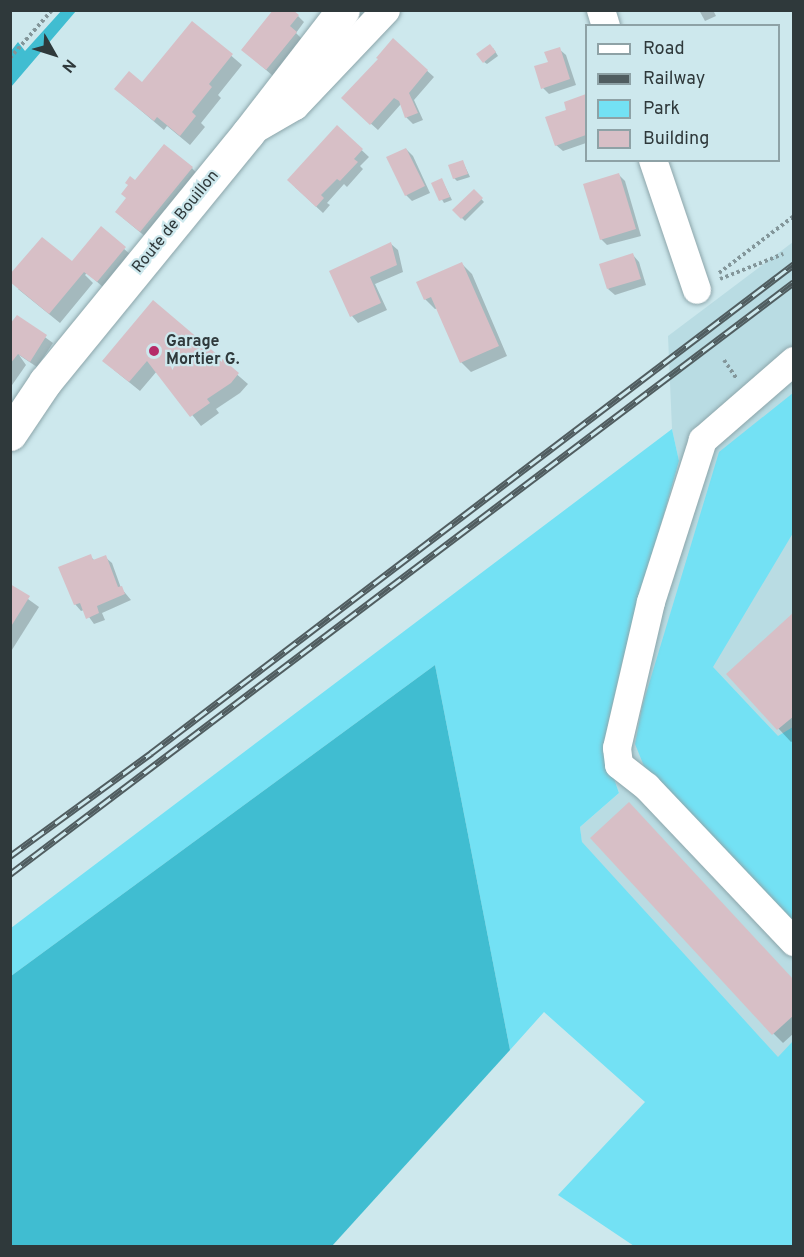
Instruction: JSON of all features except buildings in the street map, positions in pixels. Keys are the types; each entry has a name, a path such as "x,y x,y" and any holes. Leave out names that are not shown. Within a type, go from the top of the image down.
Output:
{"main road":[{"name":"Route de Bouillon","path":"10,434 45,382 248,133 343,10"}],"street":[{"path":"248,133 295,106 386,10"},
{"path":"654,162 697,290"},
{"path":"794,361 703,440 651,602 617,748 619,765 647,787 794,942"}],"path":[{"path":"10,58 52,10"},
{"path":"697,290 794,216"},
{"path":"697,290 741,268 783,254"}],"shaded area":[{"path":"62,10 76,11 11,87 11,51 18,42 25,51"},
{"path":"793,242 794,1041 778,1058 582,843 580,827 619,793 603,746 623,659 679,461 672,429 668,336"},
{"path":"435,665 510,1050 332,1246 11,1246 11,976"}],"green space":[{"path":"793,393 793,533 713,667 778,736 793,727 793,925 644,766 635,744 642,707 719,452"},
{"path":"672,429 679,461 623,659 603,746 619,793 580,827 582,842 778,1057 793,1041 793,1246 634,1246 558,1195 645,1102 544,1012 510,1050 435,665 11,976 11,928"}],"railway":[{"path":"10,856 151,753 794,264"},
{"path":"10,874 794,282"}],"place":[{"name":"Garage Mortier G.","path":"154,351"}]}
